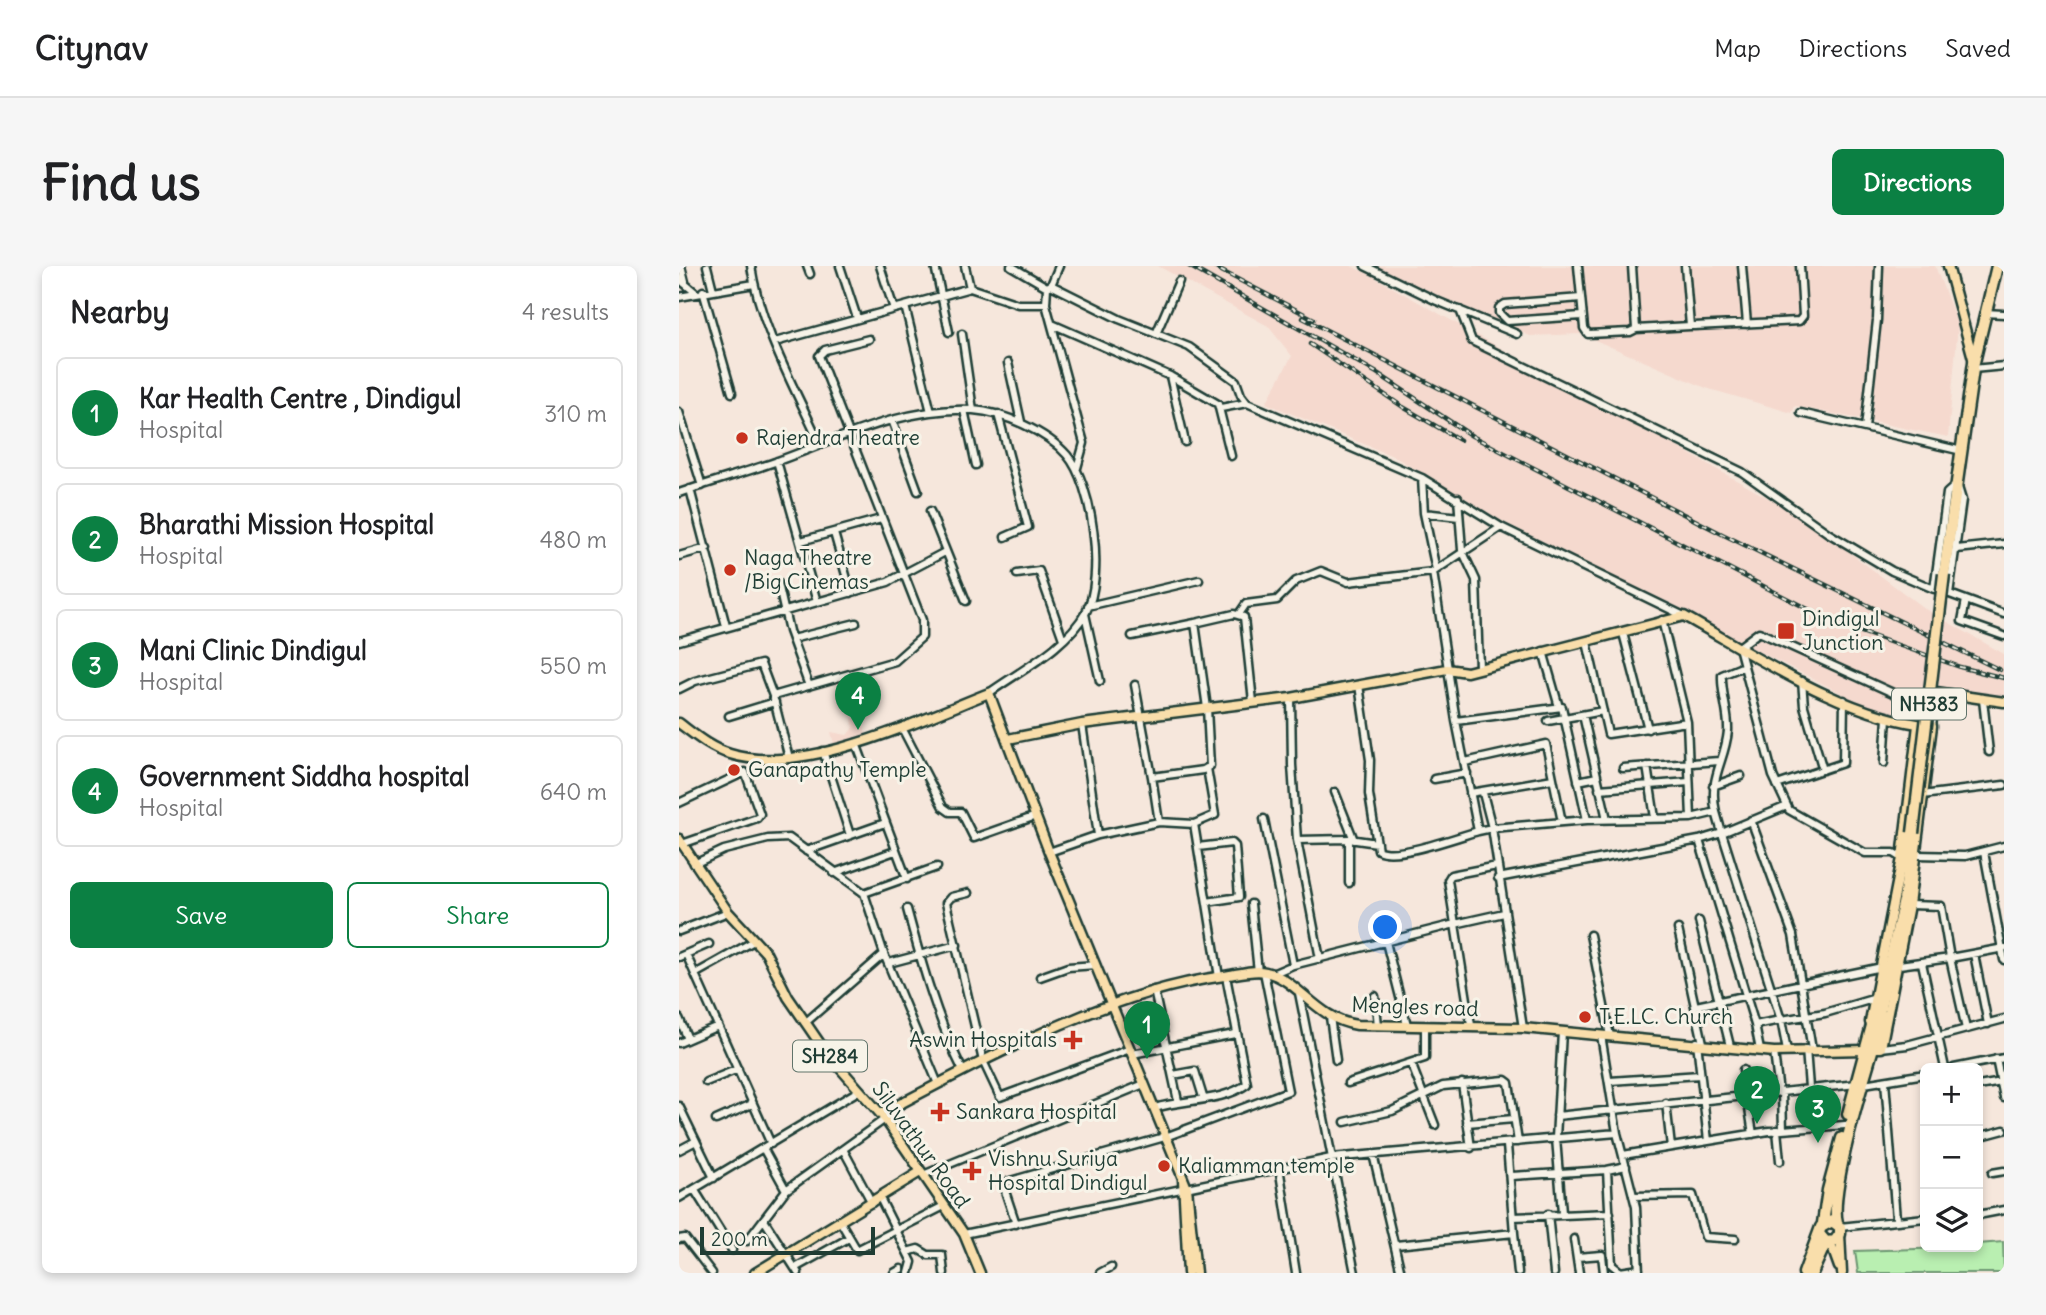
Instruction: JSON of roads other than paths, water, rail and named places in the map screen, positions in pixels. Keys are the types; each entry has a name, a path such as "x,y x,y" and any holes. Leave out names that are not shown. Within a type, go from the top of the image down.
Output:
{"highway":[{"name":"NH383","path":"1879,1004 1904,901 1973,366 1984,313 2000,268"},
{"path":"1839,1228 1834,1212 1836,1197 1860,1084 1881,1021 1879,1004"},
{"path":"1825,1240 1823,1223 1828,1190 1845,1125 1860,1084"},
{"path":"1823,1223 1839,1228"},
{"path":"1812,1273 1825,1240 1839,1228"},
{"path":"1804,1273 1813,1242 1825,1240"}],"main road":[{"path":"1948,266 1973,366"},
{"path":"1008,739 1082,724 1291,698 1447,669 1460,673 1683,616 1802,681 1844,700 1887,718 1932,726 1899,965 1870,1049"},
{"path":"1936,692 2004,702"},
{"path":"679,723 711,746 753,758 789,758 856,743 902,728 989,693 1049,852 1168,1136 1184,1186 1196,1273"},
{"path":"1879,1004 1882,967 1902,858 1918,725"},
{"path":"1907,820 1919,822"},
{"name":"Siluvathur Road","path":"681,842 728,912 771,961 788,997 805,1023 883,1116 964,1234 980,1273"},
{"path":"883,1116 983,1060 1154,990 1222,976 1264,973"},
{"name":"Mengles road","path":"1264,973 1299,993 1330,1017 1347,1023 1523,1028 1700,1042 1774,1052 1870,1049"},
{"path":"755,1273 921,1173"},
{"path":"1184,1186 1188,1273"},
{"path":"1839,1228 1842,1273"},
{"path":"1825,1240 1842,1273"}],"street":[{"path":"681,266 682,281 700,292 732,393"},
{"path":"707,266 713,290"},
{"path":"751,266 754,284 775,342 820,444"},
{"path":"839,266 857,318"},
{"path":"880,266 894,309"},
{"path":"935,266 949,331"},
{"path":"965,266 970,288"},
{"path":"1011,266 1049,286 1189,347 1236,381 1247,402 1422,478 1501,527 1683,616"},
{"path":"1059,266 1049,286 1046,304 1084,443 1077,468"},
{"path":"1365,266 1517,334"},
{"path":"1579,266 1583,316 1588,334 1630,332 1636,329 1794,322 1801,319 1800,266"},
{"path":"1632,266 1636,329"},
{"path":"1685,266 1690,326"},
{"path":"1742,266 1747,324"},
{"path":"1865,428 1877,320 1879,266"},
{"path":"1156,334 1179,282"},
{"path":"679,297 754,284"},
{"path":"775,342 970,288 1018,304 1046,304"},
{"path":"1581,298 1506,304 1499,308 1499,313 1501,319 1507,321 1583,316"},
{"path":"905,306 931,412"},
{"path":"1460,310 1472,341 1742,472 1828,533 1892,570 1934,589 2004,614"},
{"path":"1984,313 2004,314"},
{"path":"1052,324 1203,393 1221,408 1231,456"},
{"path":"962,334 973,410"},
{"path":"729,716 809,685 895,661 922,637 922,620 881,519 820,354 869,339"},
{"path":"1008,363 1021,422"},
{"path":"1973,366 2004,366"},
{"path":"1170,376 1185,442"},
{"path":"1221,408 1247,402"},
{"path":"964,410 977,465"},
{"path":"679,492 892,420 931,412 973,410 998,414 1021,422 1065,452 1077,468 1094,530 1096,579 1085,614 1063,639 989,693"},
{"path":"679,412 702,486"},
{"path":"1801,413 1964,452"},
{"path":"998,414 1028,527 1005,537"},
{"path":"892,420 918,491"},
{"path":"777,461 817,602"},
{"path":"1422,478 1424,513 1447,669 1478,831"},
{"path":"1934,589 1947,493 1957,484 1962,500 1949,594"},
{"path":"690,489 726,626"},
{"path":"1458,498 1462,550 1476,580 1479,668"},
{"path":"930,511 966,601"},
{"path":"1424,513 1459,517"},
{"path":"801,541 881,519"},
{"path":"1132,636 1239,614 1246,604 1277,600 1296,581 1321,571 1348,582 1434,571 1462,550 1501,527"},
{"path":"834,533 851,593"},
{"path":"1957,549 2004,544"},
{"path":"679,556 707,548"},
{"path":"679,641 888,582 945,552"},
{"path":"1017,573 1039,571 1063,639"},
{"path":"1088,606 1199,580"},
{"path":"778,583 792,639 809,685"},
{"path":"1966,600 1962,621 2004,636"},
{"path":"1085,614 1100,681"},
{"path":"1239,614 1246,621 1253,702"},
{"path":"1662,620 1688,722 1691,818"},
{"path":"792,639 856,622"},
{"path":"1049,852 1098,835 1159,822 1195,824 1215,815 1207,768 1212,760 1207,708 1195,623"},
{"path":"1893,693 1759,632 1739,647 1777,785 1787,806 1847,845 1865,853 1894,853 1902,858"},
{"path":"1623,633 1648,729"},
{"path":"1587,642 1608,734 1688,722"},
{"path":"1543,651 1564,719 1587,820"},
{"path":"679,689 695,681 761,664 774,699 789,758"},
{"path":"1744,666 1722,675 1728,730 1713,786 1716,812 1772,988 1787,1051"},
{"path":"1802,681 1804,706 1823,769"},
{"path":"1135,685 1159,822"},
{"path":"1359,685 1365,714 1371,778 1369,794 1377,850 1383,853 1413,849 1492,828 1587,820 1691,818 1716,812"},
{"path":"1932,726 1936,692"},
{"path":"1291,698 1297,840 1320,959"},
{"path":"1777,785 1843,763 1844,700"},
{"path":"1983,700 1989,752"},
{"path":"1456,721 1559,707"},
{"path":"1548,721 1603,711"},
{"path":"1583,715 1607,819"},
{"path":"1884,764 1887,718"},
{"path":"1082,724 1098,835"},
{"path":"902,728 943,807 950,812 961,812 974,838 1036,816"},
{"path":"856,743 907,879"},
{"path":"1465,762 1546,744 1562,822"},
{"path":"823,751 850,835"},
{"path":"679,803 745,772 753,758"},
{"path":"1623,768 1719,761"},
{"path":"1647,766 1655,818"},
{"path":"1152,777 1207,768"},
{"path":"681,842 759,817 745,772"},
{"path":"1434,779 1467,772"},
{"path":"1713,786 1741,776"},
{"path":"1579,781 1597,777"},
{"path":"1470,793 1483,793 1553,779"},
{"path":"1599,789 1689,782"},
{"path":"1922,795 2004,785"},
{"path":"1335,792 1352,840 1349,883"},
{"path":"1483,793 1492,828 1523,1028"},
{"path":"1499,878 1699,840 1787,806"},
{"path":"1264,820 1293,965"},
{"path":"1751,820 1793,935 1806,1017 1812,1125"},
{"path":"806,851 885,822"},
{"path":"1155,1108 1203,1097 1212,1099 1247,1084 1207,902 1195,824"},
{"path":"694,864 725,850 782,837 864,893 884,954 937,1084"},
{"path":"1297,840 1377,843"},
{"path":"1699,840 1755,1025 1760,1050"},
{"path":"1198,846 1231,843 1235,846 1239,897 1207,902"},
{"path":"1916,855 1965,856 2004,846"},
{"path":"834,873 895,851"},
{"path":"1984,852 2004,960"},
{"path":"1471,1025 1449,877 1497,866"},
{"path":"864,893 937,867"},
{"path":"968,893 946,901 983,1060 998,1095 1004,1097 1131,1051 1235,1034"},
{"path":"1016,1224 1005,1191 1007,1182 1168,1136 1288,1091 1251,904"},
{"path":"1909,905 1941,906 1966,1029"},
{"path":"907,909 946,1037 963,1071"},
{"path":"679,931 728,912"},
{"path":"1264,973 1504,913"},
{"path":"1699,921 1730,1046"},
{"path":"1678,929 1696,1006 1702,1099 1708,1141"},
{"path":"1590,935 1617,1133 1633,1196 1639,1271 1621,1272 1612,1265 1607,1170"},
{"path":"695,974 754,941"},
{"path":"1386,942 1406,1025"},
{"path":"709,944 682,955 695,974 771,1144"},
{"path":"889,963 957,945"},
{"path":"1899,965 2003,949"},
{"path":"805,1023 884,954"},
{"path":"1974,954 1988,1024"},
{"path":"1922,963 1944,1063"},
{"path":"1041,977 1068,967 1096,965"},
{"path":"1696,1006 1745,993 1882,967"},
{"path":"1154,990 1178,1101"},
{"path":"1299,993 1355,1273"},
{"path":"1375,996 1378,1025"},
{"path":"1755,1025 1879,1004"},
{"path":"1330,1017 1336,1060"},
{"path":"679,1018 688,1039"},
{"path":"1870,1049 1938,1037 2004,1019"},
{"path":"679,1043 718,1026"},
{"path":"1348,1083 1427,1056 1425,1026"},
{"path":"1562,1032 1556,1138 1562,1213"},
{"path":"1774,1052 1781,1093 1780,1161"},
{"path":"1977,1063 2000,1058 2004,1098"},
{"path":"1412,1063 1435,1125"},
{"path":"706,1082 738,1069"},
{"path":"1743,1070 1753,1134"},
{"path":"1173,1075 1195,1071 1203,1097"},
{"path":"1610,1081 1700,1074"},
{"path":"1557,1116 1614,1108 1781,1093 1920,1075"},
{"path":"1345,1122 1392,1111 1443,1086 1507,1081 1518,1142"},
{"path":"1885,1081 1896,1219"},
{"path":"1983,1085 2002,1082"},
{"path":"1462,1083 1471,1148"},
{"path":"921,1173 1144,1084"},
{"path":"679,1198 860,1090"},
{"path":"1666,1103 1671,1147"},
{"path":"716,1121 752,1104"},
{"path":"679,1106 714,1178"},
{"path":"747,1241 786,1191 844,1151 883,1116"},
{"path":"1467,1123 1514,1119"},
{"path":"1623,1155 1812,1125 1845,1125"},
{"path":"1983,1136 2004,1130"},
{"path":"964,1234 1184,1186 1331,1158 1507,1145 1617,1133"},
{"path":"679,1150 696,1140"},
{"path":"1507,1145 1512,1175 1518,1273"},
{"path":"763,1148 786,1191"},
{"path":"844,1151 897,1231 913,1266 909,1273"},
{"path":"1373,1154 1402,1273"},
{"path":"1512,1175 1558,1174 1626,1166"},
{"path":"1279,1167 1296,1273"},
{"path":"1991,1173 2004,1171"},
{"path":"695,1189 732,1250"},
{"path":"1633,1196 1693,1195 1705,1237 1735,1239"},
{"path":"840,1221 857,1250 944,1206"},
{"path":"1983,1214 2004,1210"},
{"path":"1513,1217 1610,1213"},
{"path":"1548,1214 1553,1273"},
{"path":"1839,1228 1920,1218"},
{"path":"764,1220 796,1270 849,1238"},
{"path":"1396,1245 1514,1233"},
{"path":"679,1239 685,1238 712,1273"},
{"path":"1574,1239 1579,1273"},
{"path":"907,1252 918,1250 928,1255 942,1255 944,1273"},
{"path":"1577,1257 1602,1255 1604,1273"},
{"path":"1100,1273 1111,1267"}],"railway":[{"path":"1189,266 1377,373 1472,436 1833,622 1960,667 2004,678"},
{"path":"1212,266 1314,319"},
{"path":"1303,318 1722,534 2000,670"},
{"path":"1310,344 1403,407 1460,440"}],"place":[{"name":"Rajendra Theatre","path":"742,438"},
{"name":"Naga Theatre /Big Cinemas","path":"730,570"},
{"name":"Dindigul Junction","path":"1786,631"},
{"name":"Government Siddha hospital","path":"858,730"},
{"name":"Ganapathy Temple","path":"734,770"},
{"name":"T.E.LC. Church","path":"1585,1017"},
{"name":"Aswin Hospitals","path":"1073,1040"},
{"name":"Kar Health Centre , Dindigul","path":"1147,1059"},
{"name":"Sankara Hospital","path":"940,1112"},
{"name":"Bharathi Mission Hospital","path":"1757,1124"},
{"name":"Mani Clinic Dindigul","path":"1818,1143"},
{"name":"Kaliamman temple","path":"1164,1166"},
{"name":"Vishnu Suriya Hospital Dindigul","path":"972,1171"}]}
